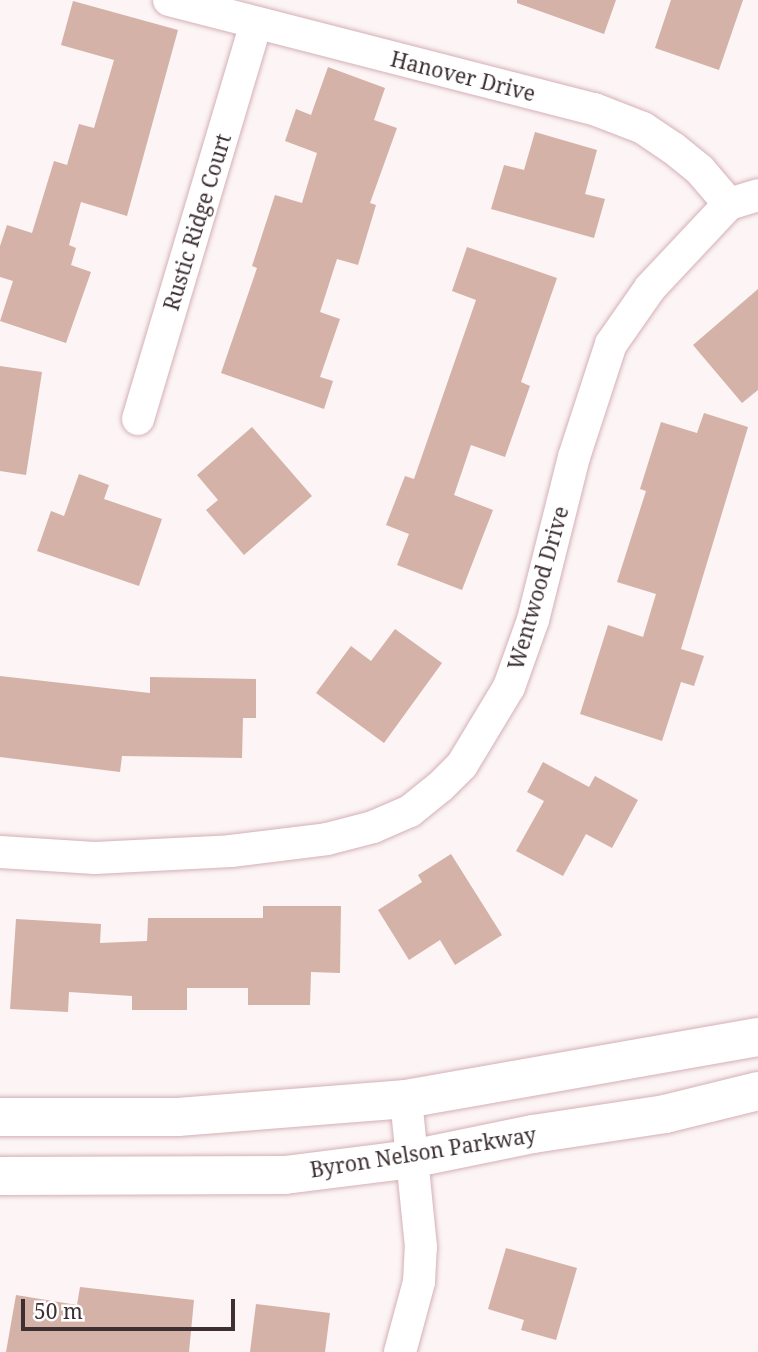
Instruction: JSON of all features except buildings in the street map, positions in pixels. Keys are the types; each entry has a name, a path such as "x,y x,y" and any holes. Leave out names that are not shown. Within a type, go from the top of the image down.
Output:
{"street":[{"name":"Hanover Drive","path":"169,0 594,109 643,128 743,200"},
{"name":"Rustic Ridge Court","path":"138,419 256,24"},
{"name":"Wentwood Drive","path":"0,852 109,857 231,851 327,839 373,827 410,811 440,787 462,765 509,687 533,620 574,457 611,344 650,288 743,200"},
{"path":"0,1116 178,1117 406,1099 758,1037"},
{"name":"Byron Nelson Parkway","path":"0,1176 285,1175 411,1158 533,1134 665,1114 758,1091"},
{"path":"400,1352 419,1282 421,1247 406,1099"}]}
